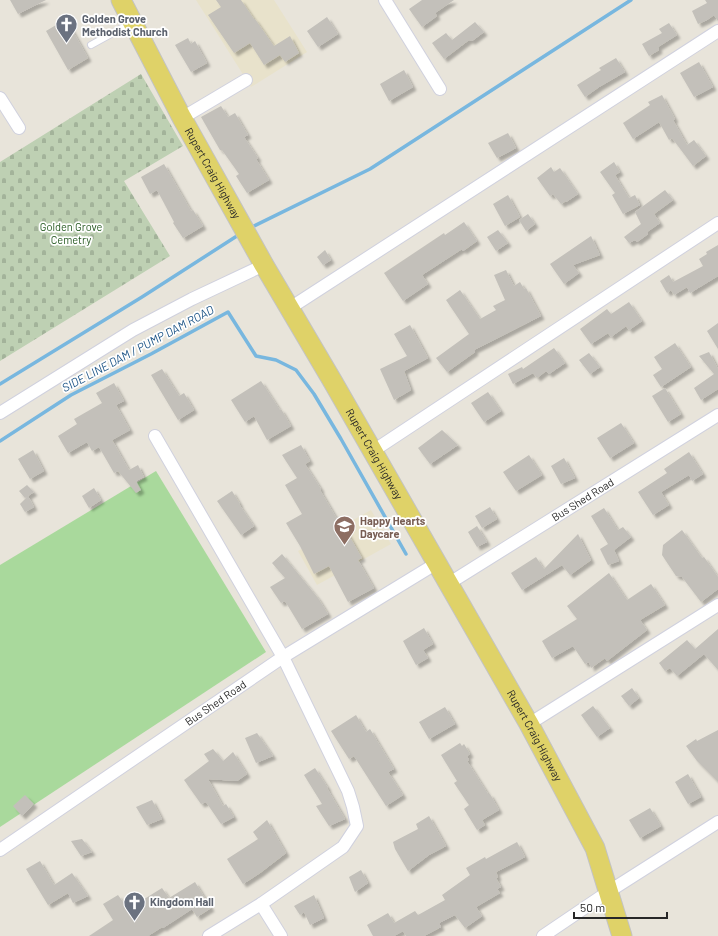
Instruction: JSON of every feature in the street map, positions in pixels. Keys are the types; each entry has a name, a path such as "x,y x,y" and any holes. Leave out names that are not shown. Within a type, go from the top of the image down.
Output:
{"main road":[{"name":"Rupert Craig Highway","path":"120,0 182,118 264,265 373,451 529,724 596,848 622,936"}],"street":[{"path":"385,0 440,89"},
{"path":"290,308 718,31"},
{"path":"182,118 246,80"},
{"path":"0,98 19,128"},
{"path":"373,451 718,223"},
{"path":"0,413 133,330 192,299 264,265"},
{"name":"Bus Shed Road","path":"448,584 718,415"},
{"path":"155,436 283,657 348,791 357,826 343,847 261,904 209,936"},
{"name":"Bus Shed Road","path":"0,850 283,657 436,563"},
{"path":"529,724 718,605"},
{"path":"543,936 608,892 718,822"},
{"path":"261,904 281,936"}],"lane":[{"path":"91,45 132,22"}],"shaded area":[{"path":"196,0 274,0 307,52 251,87"},
{"name":"Happy Hearts Daycare","path":"371,510 391,544 317,585 298,551"}],"green space":[{"name":"Golden Grove Cemetry","path":"141,74 183,146 124,181 170,256 0,361 0,162"},
{"path":"156,471 266,652 0,827 0,565"}],"building":[{"path":"10,0 46,0 18,14"},
{"path":"216,0 241,0 274,46 290,36 299,53 285,62 280,55 264,65 250,43 234,53 208,15 221,7"},
{"path":"422,0 454,0 435,13 437,16 422,27 409,9"},
{"path":"705,0 718,0 718,21 714,15 698,24 692,11 707,3"},
{"path":"327,17 338,34 318,47 307,31"},
{"name":"Golden Grove Methodist Church","path":"66,19 88,58 68,70 46,31"},
{"path":"475,22 484,32 472,41 469,40 444,59 432,43 446,33 452,40"},
{"path":"669,23 677,35 658,47 659,50 649,56 642,44 662,33 659,29"},
{"path":"188,38 191,44 195,41 207,63 191,72 175,45"},
{"path":"616,58 625,72 585,97 577,85 601,70 599,68"},
{"path":"699,62 713,87 694,97 680,73"},
{"path":"404,70 413,87 389,101 380,84"},
{"path":"662,95 675,119 673,120 687,145 694,140 706,156 693,166 672,138 669,140 659,122 633,139 623,123 650,105 648,102"},
{"path":"221,106 228,117 235,113 248,135 244,137 258,158 256,159 269,180 247,193 236,176 239,174 222,150 220,150 201,117"},
{"path":"508,133 516,148 497,158 488,143"},
{"path":"614,162 620,172 615,175 629,198 635,195 640,205 623,214 612,195 615,193 600,172"},
{"path":"164,164 191,211 193,210 203,226 183,238 173,223 174,222 157,190 150,194 141,177"},
{"path":"551,167 554,172 560,168 578,194 561,204 553,194 550,196 537,178"},
{"path":"665,190 673,200 654,214 660,223 647,232 648,234 637,242 635,240 629,243 624,237 641,224 635,212"},
{"path":"508,195 520,217 505,226 493,204"},
{"path":"528,214 535,224 526,231 519,220"},
{"path":"464,222 477,241 422,275 428,284 403,301 384,273 444,233 445,235"},
{"path":"498,230 508,243 496,251 487,237"},
{"path":"591,236 600,255 573,265 579,273 564,284 550,264"},
{"path":"718,245 718,276 690,293 687,287 674,295 671,290 667,293 660,281 669,275 673,282 703,266 699,259 707,254 706,252"},
{"path":"325,250 331,260 323,265 317,257"},
{"path":"506,270 514,286 520,282 524,289 526,288 541,316 474,350 475,352 447,372 436,358 469,334 446,300 460,290 480,319 496,310 493,306 505,300 494,275"},
{"path":"629,302 642,321 629,330 626,326 611,337 608,333 591,344 580,329 607,309 611,314"},
{"path":"718,323 718,349 707,331"},
{"path":"410,325 428,358 404,371 411,390 394,400 380,369 407,356 394,334"},
{"path":"675,343 691,367 661,387 653,375 662,369 654,357"},
{"path":"554,348 565,363 549,374 546,371 537,378 533,373 513,384 508,374 522,367 523,369"},
{"path":"709,352 718,369 718,389 701,400 694,388 714,374 699,356"},
{"path":"589,353 600,367 590,374 579,360"},
{"path":"162,369 179,396 184,393 194,410 178,420 151,375"},
{"path":"261,381 291,426 267,440 254,416 245,422 231,400"},
{"path":"114,383 124,401 116,405 130,430 112,440 129,470 138,465 144,477 136,481 141,490 136,493 118,471 114,473 99,447 92,451 87,442 68,453 58,436 77,424 74,419 102,403 96,393"},
{"path":"665,388 681,414 668,422 652,396"},
{"path":"488,392 501,411 484,422 471,403"},
{"path":"621,423 634,443 610,458 597,438"},
{"path":"442,430 458,445 430,464 418,448"},
{"path":"301,445 310,461 305,464 321,489 320,490 345,533 347,532 362,558 358,560 374,588 348,602 329,566 314,574 300,546 286,523 302,514 285,485 297,478 282,455"},
{"path":"33,450 44,471 30,479 18,459"},
{"path":"689,452 703,474 692,481 689,475 661,492 669,505 653,515 638,492 667,473 664,469"},
{"path":"529,455 542,475 516,491 503,472"},
{"path":"564,458 575,478 561,484 551,466"},
{"path":"27,485 34,492 25,498 19,491"},
{"path":"94,488 101,500 89,508 82,496"},
{"path":"232,491 254,526 241,535 217,501"},
{"path":"28,496 34,507 25,512 20,504"},
{"path":"490,507 497,519 482,528 475,516"},
{"path":"604,508 618,530 623,527 631,537 614,550 619,561 608,565 600,549 608,544 591,516"},
{"path":"477,526 487,542 477,547 468,532"},
{"path":"682,530 718,577 718,589 701,602 682,577 676,576 662,555 663,545"},
{"path":"578,534 591,560 570,575 562,565 522,590 511,573 536,557 544,569"},
{"path":"282,554 318,598 328,614 302,629 285,601 281,603 270,587 285,578 272,563"},
{"path":"609,573 627,600 651,584 665,605 640,620 647,630 607,661 605,658 591,668 589,662 585,664 573,646 552,658 542,641 577,619 567,606"},
{"path":"424,628 433,644 423,650 428,658 416,665 403,641"},
{"path":"718,629 718,670 704,654 677,676 670,668 665,671 659,663 687,640 695,649"},
{"path":"632,688 639,698 629,706 621,696"},
{"path":"593,706 610,728 597,737 581,715"},
{"path":"445,707 455,724 429,739 419,722"},
{"path":"356,715 366,732 370,729 394,769 388,772 403,795 386,806 354,756 349,759 331,731"},
{"path":"718,730 718,782 697,761 686,746 696,739 697,741"},
{"path":"257,733 273,756 256,763 245,738"},
{"path":"460,743 462,746 464,744 470,754 467,756 469,760 467,761 488,794 490,794 499,810 482,820 485,825 477,830 464,809 469,805 454,783 457,781 441,755"},
{"path":"213,749 223,761 233,752 247,774 237,781 208,779 223,806 226,804 234,817 221,824 206,802 201,804 184,780 209,761 204,754"},
{"path":"315,768 345,819 329,826 316,806 322,804 304,775"},
{"path":"688,774 701,797 688,804 675,782"},
{"path":"25,795 34,804 22,816 13,806"},
{"path":"152,800 162,819 147,825 136,807"},
{"path":"650,808 661,826 640,838 629,820"},
{"path":"429,816 446,846 429,855 408,871 395,849 393,842 418,829 416,824"},
{"path":"267,820 286,853 243,884 227,859 258,839 253,832"},
{"path":"82,839 92,852 81,856 71,841"},
{"path":"517,842 525,857 496,872 498,877 496,878 501,887 497,889 500,893 476,907 482,916 465,928 455,915 439,923 441,927 424,936 406,936 403,931 394,936 373,936 367,925 388,913 394,923 415,911 418,915 445,900 442,895 470,875 466,868"},
{"path":"40,861 54,885 72,873 88,896 73,903 68,893 48,905 26,869"},
{"path":"361,870 368,883 355,892 349,877"},
{"path":"195,882 211,908 197,917 192,909 148,936 89,936 113,920 103,904 118,895 123,902 128,898 133,906 162,888 169,898"},
{"path":"314,895 324,918 310,925 304,912 300,915 294,906"}],"waterway":[{"path":"250,228 370,169 631,0"},
{"path":"0,384 142,297 240,234"},
{"name":"SIDE LINE DAM / PUMP DAM ROAD","path":"0,441 71,395 228,312 256,356 276,360 296,370 314,394 406,554"}],"place":[{"name":"Golden Grove Methodist Church","path":"67,44"},
{"name":"Happy Hearts Daycare","path":"344,546"},
{"name":"Kingdom Hall","path":"135,922"}]}
